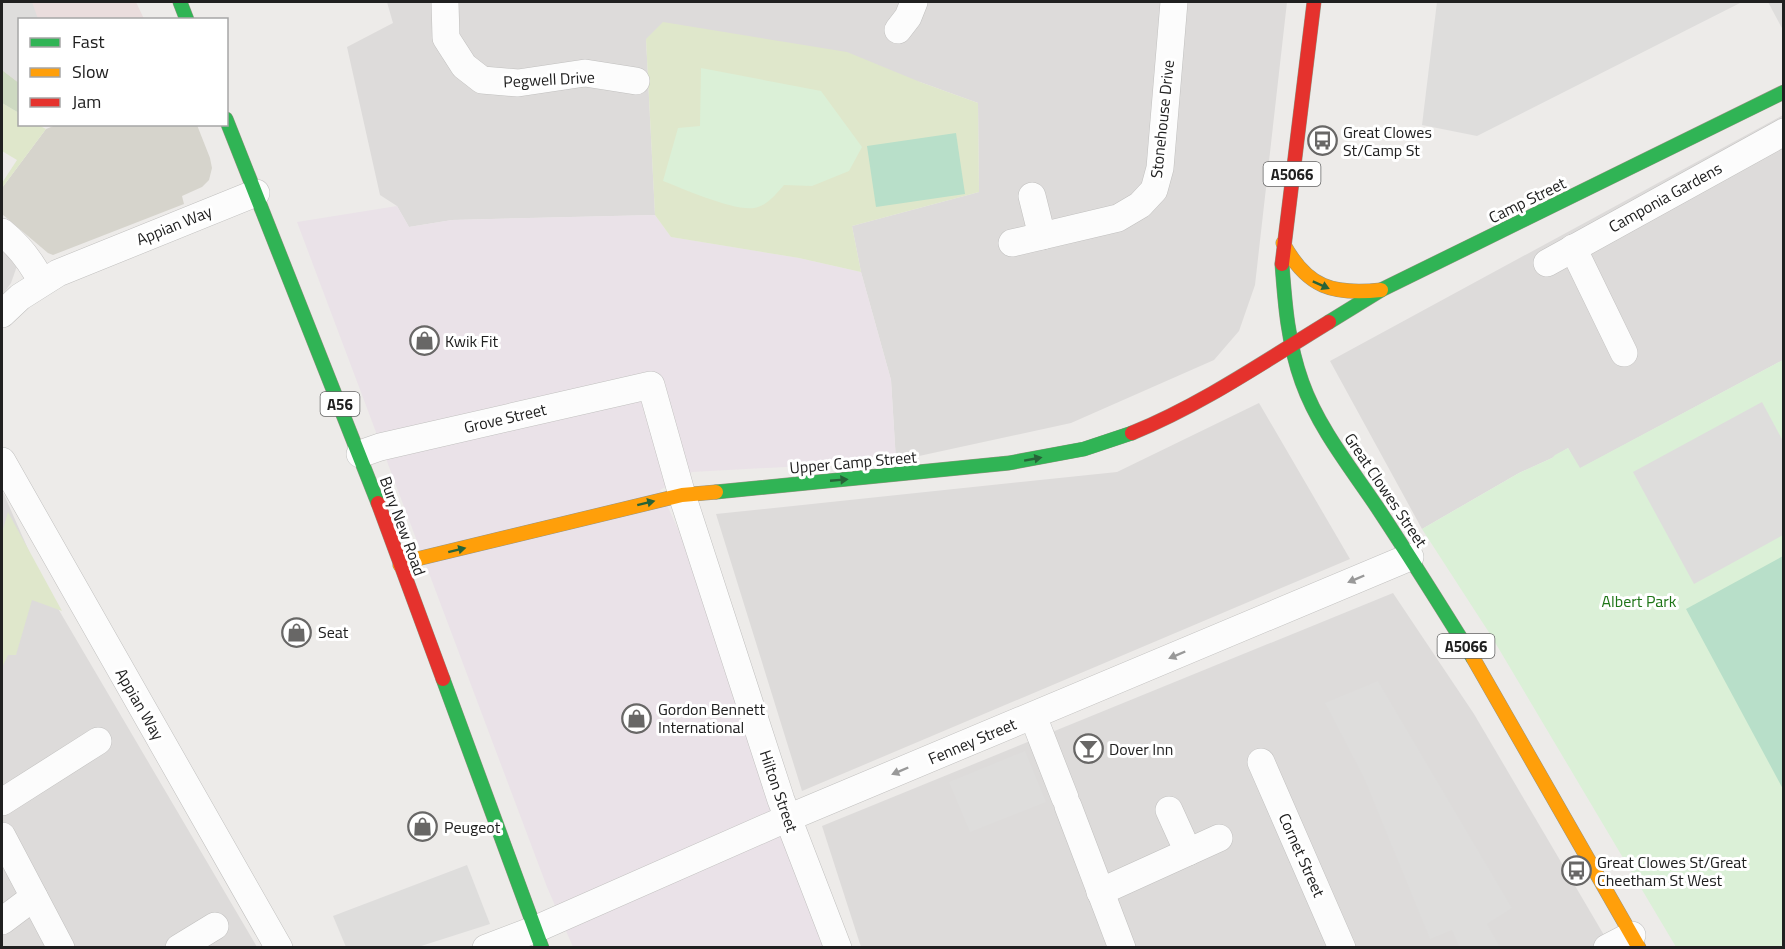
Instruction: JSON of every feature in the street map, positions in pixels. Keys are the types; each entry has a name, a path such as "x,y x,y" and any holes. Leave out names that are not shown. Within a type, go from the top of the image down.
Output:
{"main road":[{"path":"180,2 186,18"},
{"name":"Great Clowes Street","path":"1314,2 1283,243 1282,291 1291,347 1302,383 1324,428 1410,557 1486,679 1636,941"},
{"name":"Camp Street","path":"1291,347 1381,290 1784,93"},
{"name":"Bury New Road","path":"228,124 360,454 539,938"},
{"path":"1283,243 1298,268 1309,280 1322,287 1357,294 1381,290"},
{"name":"Upper Camp Street","path":"400,565 682,495 1009,464 1084,449 1150,426 1291,347"}],"street":[{"name":"Pegwell Drive","path":"445,2 446,38 464,66 482,80 518,83 585,73 636,81"},
{"path":"898,30 908,17 914,2"},
{"name":"Stonehouse Drive","path":"1012,243 1118,218 1140,205 1154,190 1160,168 1174,2"},
{"name":"Camponia Gardens","path":"1547,263 1784,132"},
{"name":"Appian Way","path":"2,314 41,281 256,193"},
{"path":"1032,196 1042,236"},
{"path":"2,232 35,268 41,281"},
{"path":"1573,248 1624,353"},
{"name":"Grove Street","path":"360,454 391,444 651,385"},
{"name":"Hilton Street","path":"651,385 682,495 788,818 838,948"},
{"name":"Appian Way","path":"2,461 279,948"},
{"name":"Fenney Street","path":"539,938 788,818 1410,557"},
{"path":"1033,716 1122,948"},
{"path":"2,802 98,741"},
{"name":"Cornet Street","path":"1261,762 1342,948"},
{"path":"1169,810 1188,852"},
{"path":"2,836 61,948"},
{"path":"1100,892 1219,838"},
{"path":"2,921 34,897"},
{"path":"179,948 215,926"},
{"path":"486,948 539,938"},
{"path":"1607,948 1636,941"}],"shaded area":[{"path":"2,2 136,2 144,18 18,18 18,83 2,72"},
{"path":"2,2 32,2 38,18 18,18 18,82 2,70"},
{"path":"387,2 1287,2 1255,285 1239,331 1214,360 1071,423 896,461 891,380 861,272 852,226 979,192 978,103 920,82 646,39 655,215 452,220 409,227 397,206 380,195 347,47 393,23"},
{"path":"1437,2 1742,2 1477,136 1422,125"},
{"path":"1768,2 1783,2 1783,30"},
{"path":"1783,115 1783,360 1579,469 1568,448 1519,473 1422,529 1330,361"},
{"path":"54,126 197,126 210,158 212,168 209,180 202,187 182,196 184,204 53,255 2,214 2,188 46,129"},
{"path":"397,206 409,227 452,220 655,215 671,237 799,258 861,272 891,380 896,461 692,472 660,490 701,579 830,947 573,947 547,887 297,222"},
{"path":"2,244 17,266 11,283 2,296"},
{"path":"1762,402 1783,441 1783,535 1694,584 1633,472"},
{"path":"1259,403 1350,559 802,791 716,514 1117,472"},
{"path":"2,490 43,583 257,947 2,947"},
{"path":"1393,593 1474,714 1611,947 861,947 822,826"},
{"path":"1378,681 1512,908 1487,924 1500,947 1459,947 1452,930 1430,939 1364,778 1325,703"},
{"path":"1025,751 1046,802 970,832 949,782"},
{"path":"467,865 490,924 418,947 346,947 333,916"}],"green space":[{"path":"663,22 847,52 978,103 979,192 852,226 861,272 799,258 671,237 655,215 646,39"},
{"path":"701,68 821,91 862,147 849,171 812,186 784,185 767,202 754,208 722,203 663,181 678,128 700,126"},
{"path":"2,70 18,82 18,112 2,103"},
{"path":"2,103 18,112 18,126 40,126 46,129 2,188 2,183 17,160 2,151"},
{"path":"956,133 965,194 876,207 867,146"},
{"name":"Albert Park","path":"1783,360 1783,947 1676,947 1490,634 1422,529 1519,473 1568,448 1580,468"},
{"path":"8,512 62,611 32,600 16,655 8,655 2,668 2,533"},
{"path":"1783,556 1783,789 1686,609"}],"traffic: fast":[{"path":"180,2 186,18"},
{"path":"1329,322 1381,290 1784,92"},
{"path":"228,124 378,503"},
{"path":"1282,264 1290,338 1297,367 1309,399 1335,446 1426,582 1473,658"},
{"path":"716,492 1009,463 1084,449 1132,433"},
{"path":"443,679 542,948"}],"traffic: slow":[{"path":"1283,243 1302,270 1323,285 1349,291 1381,290"},
{"path":"400,565 682,495 716,492"},
{"path":"1473,658 1639,948"}],"traffic: jam":[{"path":"1282,264 1314,2"},
{"path":"1132,433 1208,396 1329,322"},
{"path":"378,503 443,679"}],"place":[{"name":"Great Clowes St/Camp St","path":"1322,141"},
{"name":"Kwik Fit","path":"424,341"},
{"name":"Seat","path":"297,632"},
{"name":"Gordon Bennett International","path":"637,718"},
{"name":"Dover Inn","path":"1088,749"},
{"name":"Peugeot","path":"423,827"},
{"name":"Great Clowes St/Great Cheetham St West","path":"1576,871"}]}
